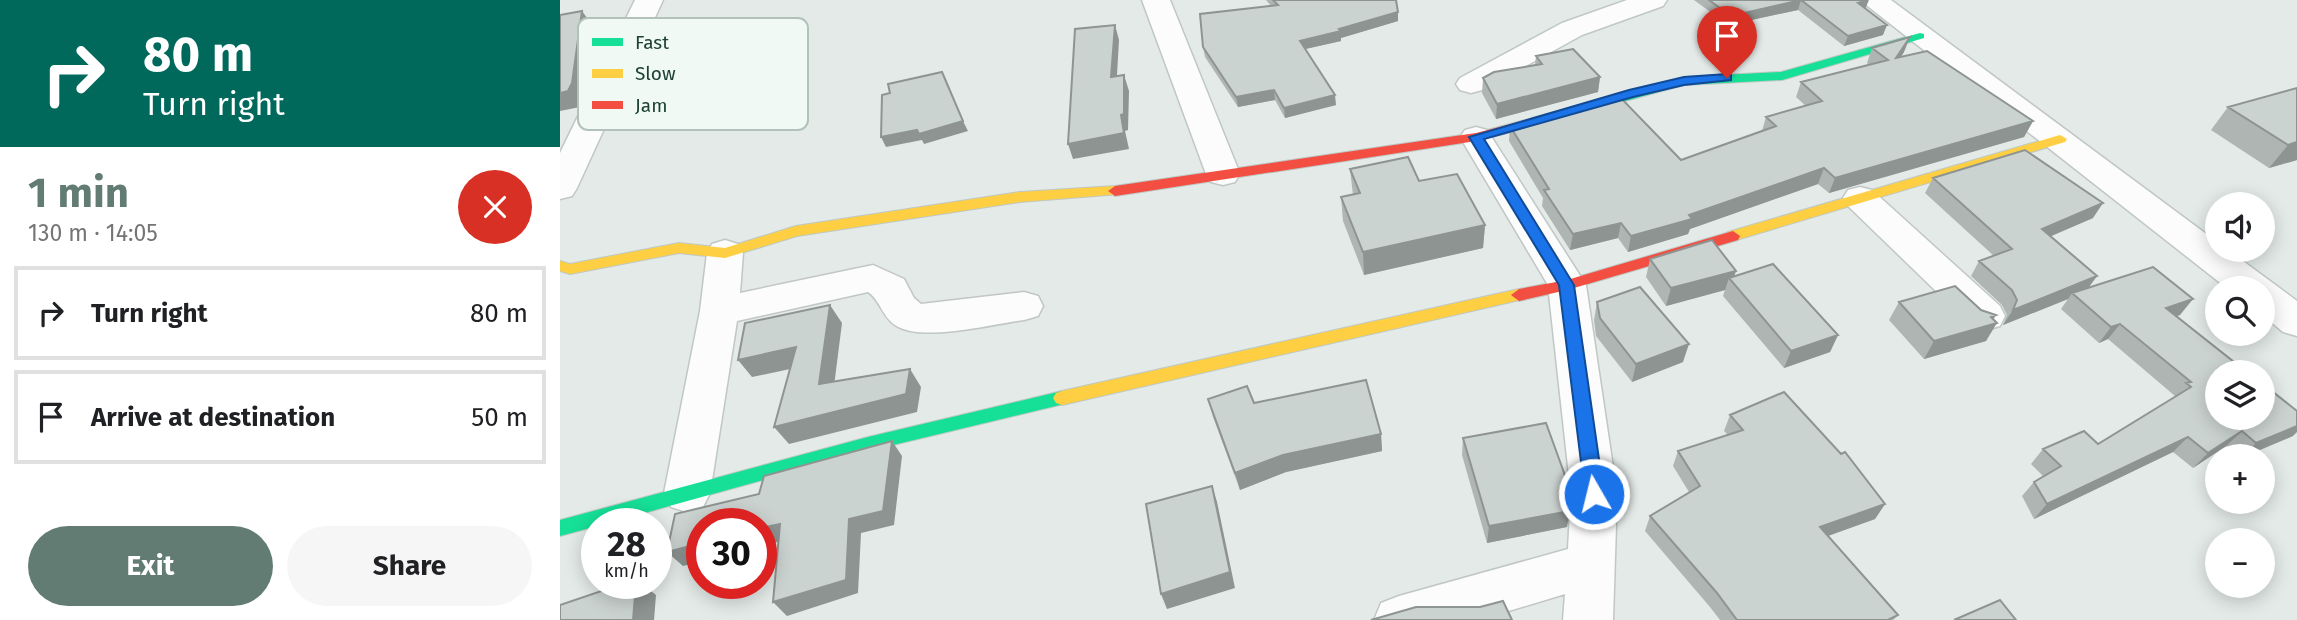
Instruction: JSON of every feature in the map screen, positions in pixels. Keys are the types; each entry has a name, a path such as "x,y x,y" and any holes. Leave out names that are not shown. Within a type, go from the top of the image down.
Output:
{"street":[{"path":"640,18 649,0"},
{"path":"1156,0 1223,174"},
{"path":"1471,84 1572,29 1653,0"},
{"path":"1874,0 2237,276"},
{"path":"560,266 570,269 679,248 725,253 796,231 1020,197 1049,197 1476,137 1684,81 1783,76 1920,36"},
{"path":"560,188 587,130"},
{"path":"1476,137 1567,285 1594,494 1588,620"},
{"path":"560,528 868,444 1202,364 1567,285 2060,139"},
{"path":"1860,198 1986,316"},
{"path":"687,493 719,311 725,253"},
{"path":"719,311 873,278 891,289 899,307 911,317 927,319 1024,306"},
{"path":"2275,305 2297,322"},
{"path":"1399,620 1590,565"}],"building":[{"path":"1273,0 1396,0 1398,12 1300,41 1335,95 1284,108 1274,90 1236,97 1203,47 1200,14 1278,5"},
{"path":"1709,0 1801,0 1731,16"},
{"path":"1801,0 1868,0 1858,3 1887,25 1848,36"},
{"path":"582,11 581,18 578,18 572,83 568,91 560,93 560,15"},
{"path":"1115,25 1111,77 1124,75 1124,114 1121,115 1124,133 1068,144 1075,29"},
{"path":"1910,37 1896,58 1927,51 2033,121 1835,178 1824,168 1689,215 1692,219 1631,236 1621,223 1573,234 1544,190 1549,189 1510,126 1619,96 1681,160 1776,126 1766,117 1822,101 1801,82 1888,60 1872,48"},
{"path":"1573,49 1600,77 1497,104 1483,78 1494,72 1542,64 1536,56"},
{"path":"942,72 963,121 919,134 917,130 881,137 882,95 890,93 888,84"},
{"path":"2297,88 2297,142 2288,145 2228,107"},
{"path":"2025,150 2103,203 2042,229 2097,276 2013,310 2017,300 2012,290 1979,261 2012,249 1933,178"},
{"path":"1408,157 1419,181 1457,174 1485,225 1363,252 1341,197 1360,193 1350,169"},
{"path":"1712,240 1736,271 1671,288 1650,259"},
{"path":"1773,264 1838,335 1791,351 1729,278"},
{"path":"2153,267 2193,299 2166,308 2205,339 2205,346 2214,346 2232,360 2205,360 2205,430 2275,430 2275,394 2297,411 2297,426 2256,443 2242,431 2222,444 2205,444 2205,451 2188,437 2047,504 2034,482 2061,466 2043,449 2084,431 2098,444 2191,387 2186,383 2191,382 2120,324 2111,327 2072,293"},
{"path":"1955,286 1981,310 1996,315 1991,317 1997,323 1934,341 1899,302"},
{"path":"1640,287 1689,344 1636,364 1600,318 1597,302"},
{"path":"830,305 819,384 910,369 906,394 774,427 796,347 738,360 745,323"},
{"path":"1366,380 1381,434 1283,455 1235,473 1208,399 1247,386 1254,403"},
{"path":"1784,392 1841,454 1845,452 1885,504 1820,527 1898,615 1888,620 1737,620 1650,516 1700,486 1678,451 1743,430 1730,415"},
{"path":"1546,423 1571,492 1570,511 1489,526 1463,438"},
{"path":"892,441 883,511 849,519 846,580 773,602 773,599 777,599 780,524 777,525 777,508 700,508 759,494 764,476"},
{"path":"1212,486 1230,572 1161,594 1146,504"},
{"path":"686,511 686,547 672,551 672,528 675,514"},
{"path":"581,598 635,599 633,620 560,620 560,605"},
{"path":"2000,600 2016,620 1954,620"},
{"path":"1503,601 1512,620 1371,620 1416,607 1480,607"}],"traffic: fast":[{"path":"1537,121 1684,81 1782,76 1920,36"},
{"path":"560,528 868,444 1062,398"}],"traffic: slow":[{"path":"1733,236 2060,139"},
{"path":"560,266 570,269 679,248 725,253 796,231 1020,197 1115,191"},
{"path":"1062,398 1519,295"}],"traffic: jam":[{"path":"1115,191 1476,137 1537,121"},
{"path":"1519,295 1567,285 1733,236"}],"route":[{"path":"1594,494 1567,285 1476,137 1684,81 1727,78"}]}
